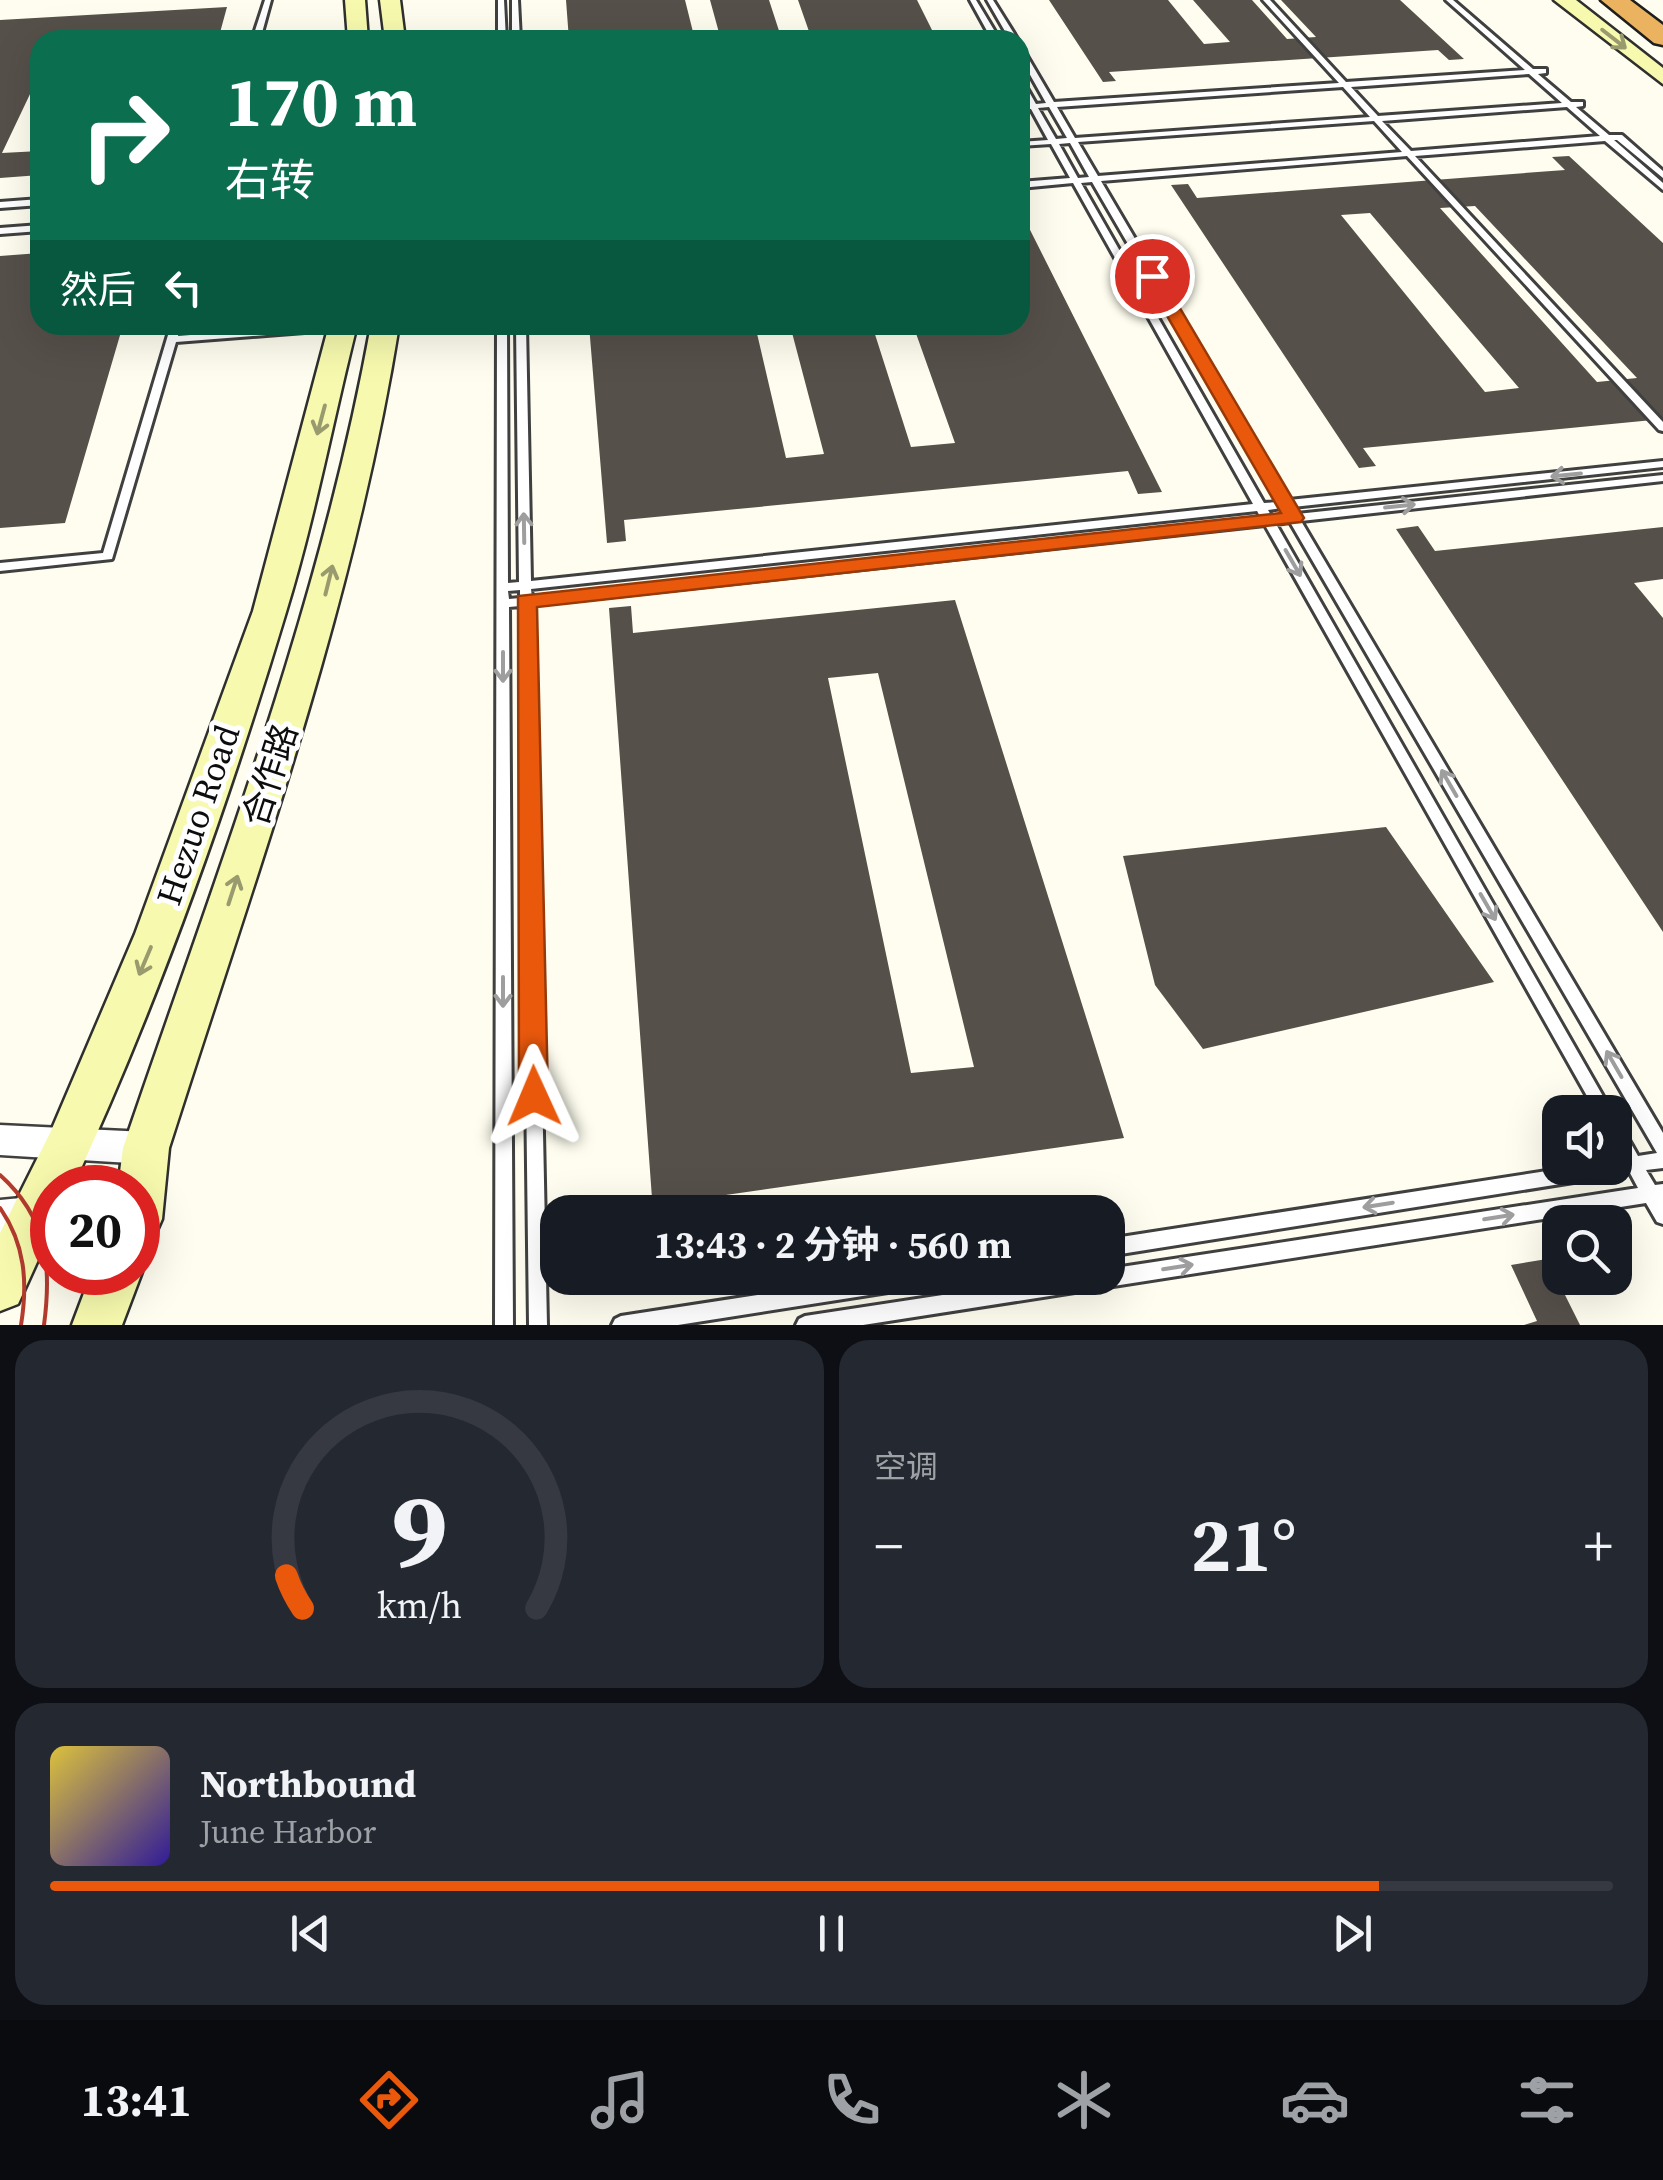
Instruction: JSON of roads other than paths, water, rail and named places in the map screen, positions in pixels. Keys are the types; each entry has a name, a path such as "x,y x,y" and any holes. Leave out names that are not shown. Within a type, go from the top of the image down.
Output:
{"highway":[{"path":"1614,0 1663,37"},
{"path":"1650,0 1663,9"}],"main road":[{"path":"356,0 358,30"},
{"path":"390,0 394,30"},
{"path":"1564,0 1663,78"},
{"name":"Hezuo Road","path":"0,1286 29,1214 69,1143 156,934 270,611 340,335"},
{"name":"合作路","path":"144,1165 146,1148 315,633 366,436 383,335"},
{"path":"97,1325 108,1295"}],"street":[{"path":"0,1140 146,1148"}],"lane":[{"path":"259,30 268,0"},
{"path":"502,0 502,30"},
{"path":"515,0 516,30"},
{"path":"973,0 990,30"},
{"path":"990,0 1008,30"},
{"path":"1266,0 1663,428"},
{"path":"1449,0 1534,68 1560,97"},
{"path":"1461,0 1610,135 1663,175"},
{"path":"1030,67 1663,1148"},
{"path":"1030,104 1534,68"},
{"path":"1372,115 1560,97 1580,104 1663,187"},
{"path":"1030,140 1570,100"},
{"path":"1030,109 1052,139 1594,1095"},
{"path":"1030,180 1610,135"},
{"path":"0,204 30,202"},
{"path":"0,232 30,229"},
{"path":"0,567 108,556 173,335"},
{"path":"172,339 221,335"},
{"path":"502,335 504,1325"},
{"path":"520,335 538,1325"},
{"path":"503,596 1663,464"},
{"path":"525,593 1268,521 1663,478"},
{"path":"1632,1164 1663,1160"},
{"path":"1632,1174 1657,1192 1663,1216"},
{"path":"1125,1245 1542,1178"},
{"path":"805,1325 1657,1192"},
{"path":"620,1325 811,1295"}],"tram line":[{"path":"0,1175 28,1208 43,1243 47,1282 44,1325"},
{"path":"0,1208 15,1235 22,1264 21,1325"}]}
